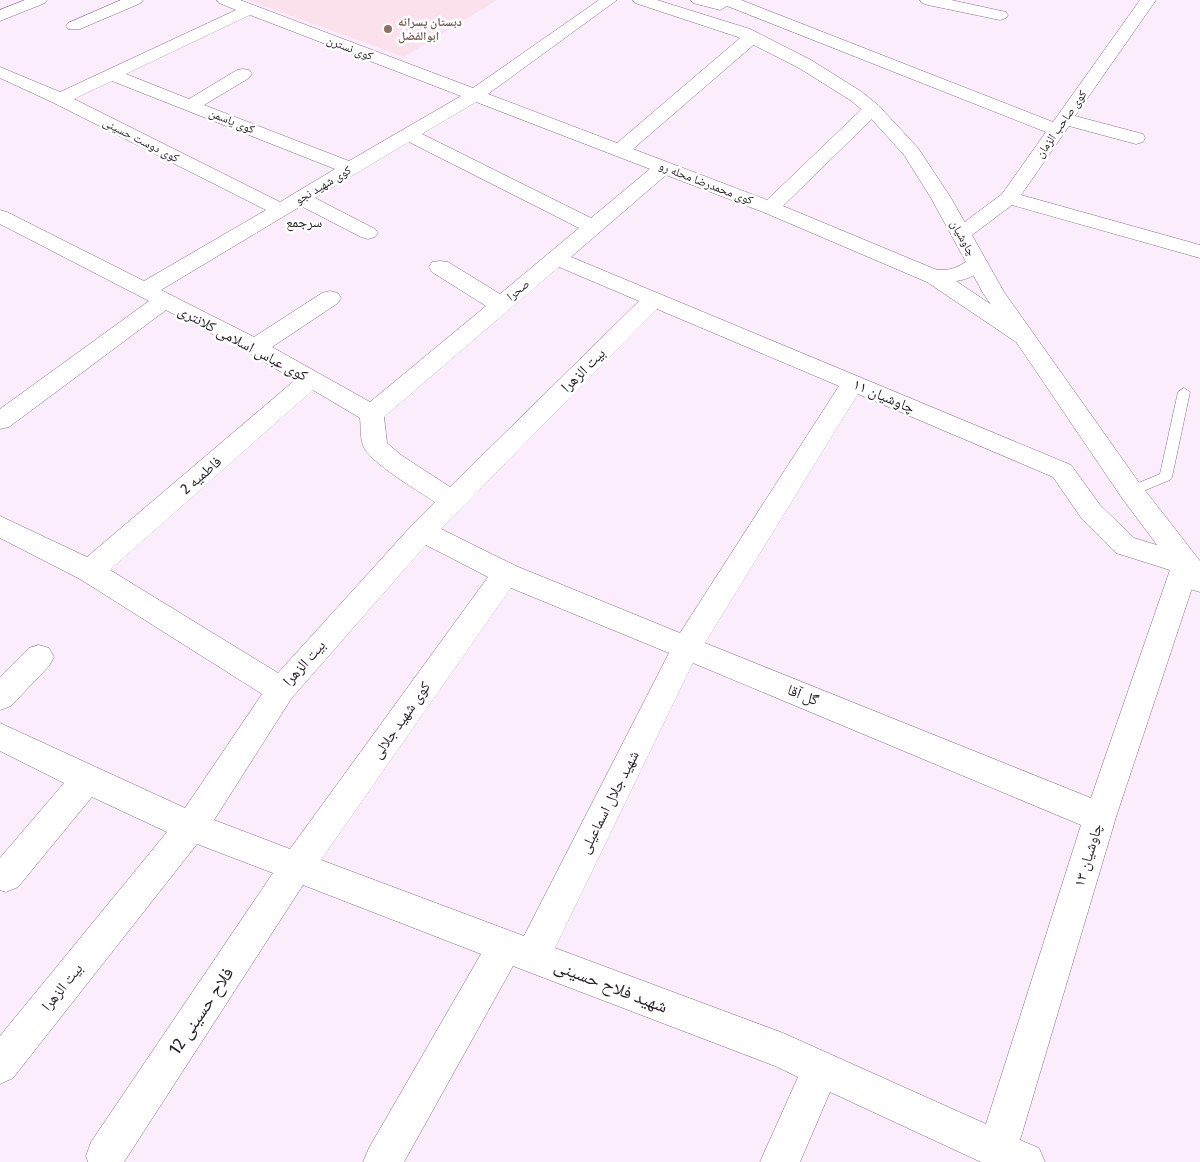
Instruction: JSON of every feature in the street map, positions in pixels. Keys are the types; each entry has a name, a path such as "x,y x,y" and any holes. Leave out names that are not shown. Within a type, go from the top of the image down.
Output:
{"street":[{"path":"0,16 39,0"},
{"path":"74,26 135,0"},
{"name":"کوی نسترن","path":"225,0 476,95"},
{"name":"کوی شهید نجو","path":"0,421 155,295 281,210 476,95 609,0"},
{"name":"چاوشیان","path":"641,0 752,37 805,64 856,96 872,109 911,152 941,198 994,293 1131,491 1193,572"},
{"path":"699,0 724,2 1060,124 1136,138"},
{"path":"928,0 1000,14"},
{"name":"کوی صاحب الزمان","path":"960,234 1009,198 1148,0"},
{"path":"705,20 724,2"},
{"path":"60,99 250,9"},
{"path":"620,150 752,37"},
{"name":"کوی دوست حسینی","path":"0,72 60,99 281,210"},
{"path":"191,105 243,74"},
{"name":"کوی یاسمن","path":"112,75 351,168"},
{"name":"کوی محمدرضا محله رو","path":"476,95 770,208 935,278 1024,337"},
{"path":"770,208 872,109"},
{"path":"409,134 593,227"},
{"name":"صحرا","path":"372,414 664,167"},
{"path":"301,198 368,233"},
{"path":"1009,198 1200,252"},
{"name":"کوی عباس اسلامی کلانتری","path":"5,223 155,295 255,346 372,414"},
{"name":"چاوشیان ۱۱","path":"556,258 1062,470 1091,512 1125,546 1193,572"},
{"path":"935,278 960,274 977,263"},
{"path":"440,267 501,305"},
{"path":"255,346 330,298"},
{"name":"بیت الزهرا","path":"0,1066 191,827 281,690 422,531 654,299"},
{"name":"فاطمیه 2","path":"90,571 311,379"},
{"name":"شهید جلال اسماعیلی","path":"383,1162 519,951 686,648 853,383"},
{"path":"372,414 375,446 392,461 452,501"},
{"path":"0,526 90,571 281,690"},
{"name":"گل آقا","path":"422,531 506,574 1100,817"},
{"name":"چاوشیان ۱۳","path":"1012,1156 1100,817 1193,572"},
{"name":"کوی شهید جلالی","path":"297,866 506,574"},
{"path":"0,697 39,657"},
{"name":"شهید فلاح حسینی","path":"0,736 191,827 774,1048 1012,1156"},
{"path":"6,876 87,779"},
{"name":"فلاح حسینی 12","path":"105,1156 297,866"},
{"path":"780,1162 821,1068"}],"lane":[{"path":"1131,491 1166,476 1184,392"}],"shaded area":[{"name":"دبستان پسرانه ابوالفضل","path":"248,0 497,0 404,57"}],"place":[{"name":"دبستان پسرانه ابوالفضل","path":"388,29"}],"district":[{"name":"سرجمع","path":"304,222"}]}
